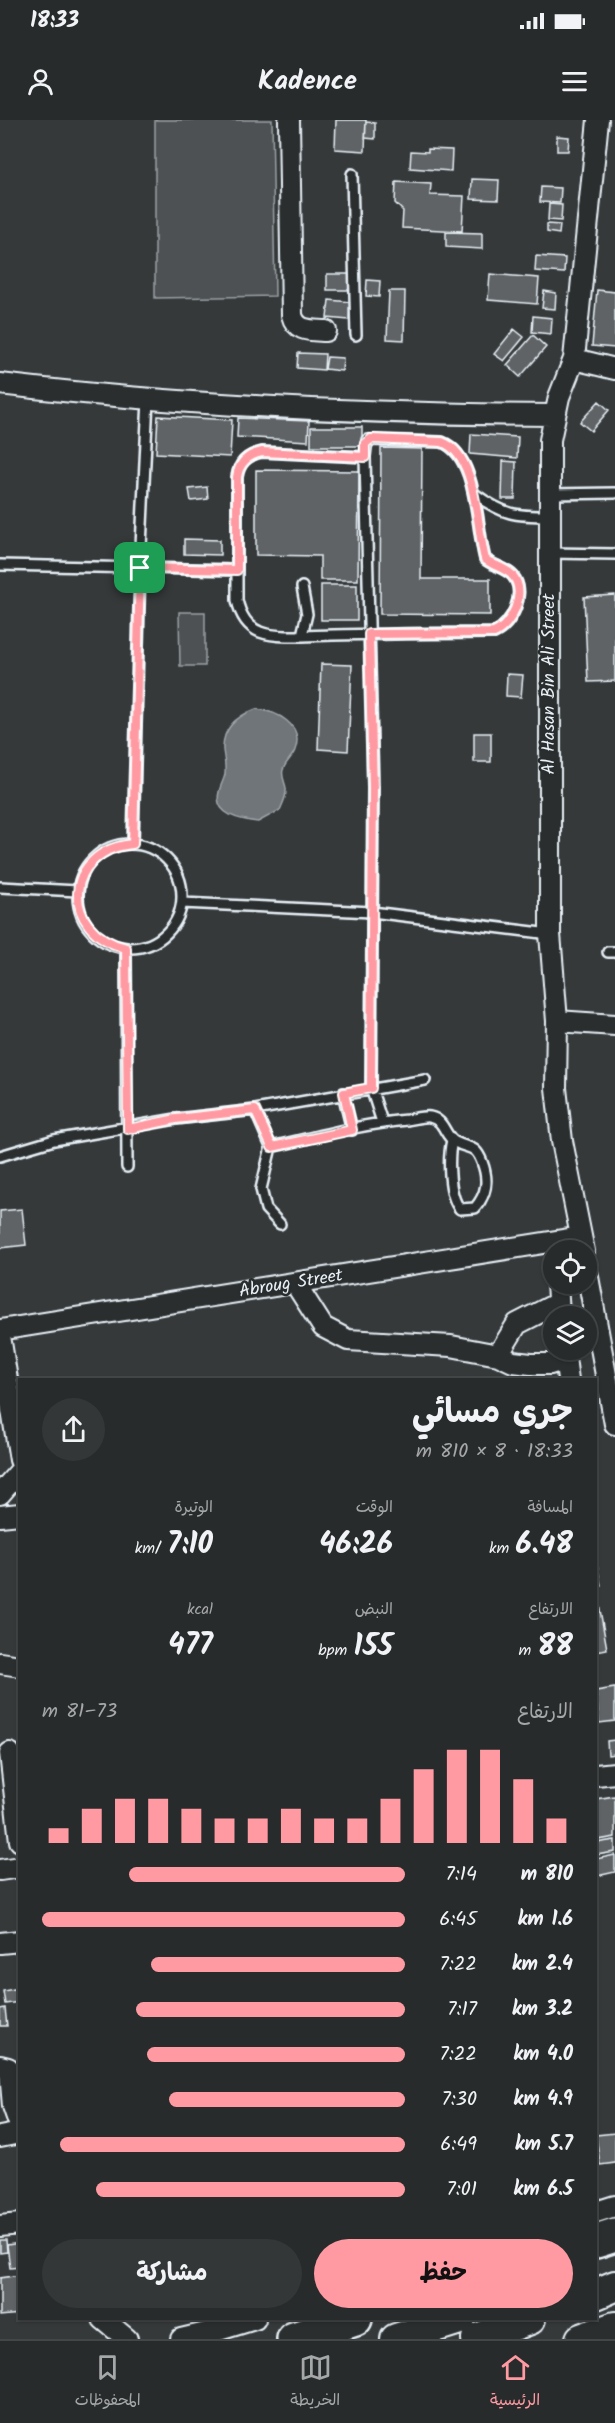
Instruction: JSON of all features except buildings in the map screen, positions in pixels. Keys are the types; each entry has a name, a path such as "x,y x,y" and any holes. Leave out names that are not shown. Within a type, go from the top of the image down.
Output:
{"highway":[{"path":"597,2241 615,2235"},
{"path":"294,2339 352,2320"}],"main road":[{"path":"597,2274 615,2268"},
{"path":"597,2294 615,2286"},
{"path":"396,2339 457,2320"},
{"path":"477,2339 527,2320"},
{"path":"580,2339 615,2327"}],"street":[{"path":"289,120 292,315 299,327 326,332"},
{"name":"Al Hasan Bin Ali Street","path":"582,1240 562,1141 557,1098 557,1021 550,934 550,440 554,415 574,359 597,120"},
{"path":"574,359 615,369"},
{"path":"0,384 148,399 351,412 554,415"},
{"path":"557,1021 615,1025"},
{"name":"Abroug Street","path":"0,1330 295,1283 543,1248"},
{"path":"295,1283 323,1327 348,1340 451,1346 498,1355 513,1362 531,1364 550,1364 556,1360"},
{"path":"591,1294 615,1424"},
{"path":"498,1355 517,1324 558,1301"},
{"path":"0,1336 18,1448"},
{"path":"565,1360 568,1378"},
{"path":"0,1494 18,1473"},
{"path":"0,1516 18,1514"},
{"path":"10,1753 18,1823"},
{"path":"597,1775 615,1773"},
{"path":"0,1870 18,1868"},
{"path":"0,1943 18,1941"},
{"path":"0,2066 8,2068 10,2072 13,2106 18,2120"},
{"path":"0,2136 18,2133"},
{"path":"597,2212 615,2206"},
{"path":"0,2226 18,2224"},
{"path":"104,2320 127,2339"},
{"path":"181,2339 213,2335 252,2320"}],"lane":[{"path":"352,174 356,335"},
{"path":"133,844 140,568 148,399"},
{"path":"365,457 262,452 247,457 238,470 239,609 250,626 268,634 302,635 369,634 494,633 511,621 517,596 515,579 511,573 492,565 485,559 476,495 457,452 451,445 442,442 371,439 365,444 369,634 373,788 371,1088 382,1122"},
{"path":"550,494 615,494"},
{"path":"476,495 495,509 517,516 549,516"},
{"path":"549,553 615,554"},
{"path":"0,565 237,570"},
{"path":"302,587 307,614 302,635"},
{"path":"133,844 150,848 165,857 175,870 181,886 182,903 175,922 163,937 145,946 126,948 110,944 96,935 85,923 79,908 78,891 82,876 90,862 103,852 117,846 133,844"},
{"path":"0,887 78,891"},
{"path":"182,903 372,912 550,934"},
{"path":"126,948 127,1167"},
{"path":"0,1156 54,1140 176,1119 255,1110 425,1080"},
{"path":"344,1093 352,1130"},
{"path":"255,1110 272,1147 261,1188 266,1209 280,1224"},
{"path":"272,1147 382,1122 429,1117 439,1121 452,1140 476,1150 485,1170 487,1186 484,1198 475,1208 460,1209 454,1202 449,1153 452,1140"}],"shaded area":[{"path":"155,120 272,120 275,296 155,298"},
{"path":"179,612 205,612 205,666 180,666"},
{"path":"256,709 264,710 286,720 296,733 297,741 294,753 283,770 286,791 280,810 258,822 230,815 220,806 218,800 225,774 223,742 225,735 237,719"}],"route":[{"path":"371,439 442,442 451,445 463,463 476,495 485,559 492,565 511,573 515,579 517,596 514,614 511,621 494,633 369,634 373,788 371,1088 344,1093 352,1130 272,1147 255,1110 176,1119 128,1129 126,948 110,944 96,935 85,923 79,908 78,891 82,876 90,862 103,852 117,846 133,844 140,568 237,570 237,477 238,470 247,457 262,452 365,457 365,444 371,439"}]}
